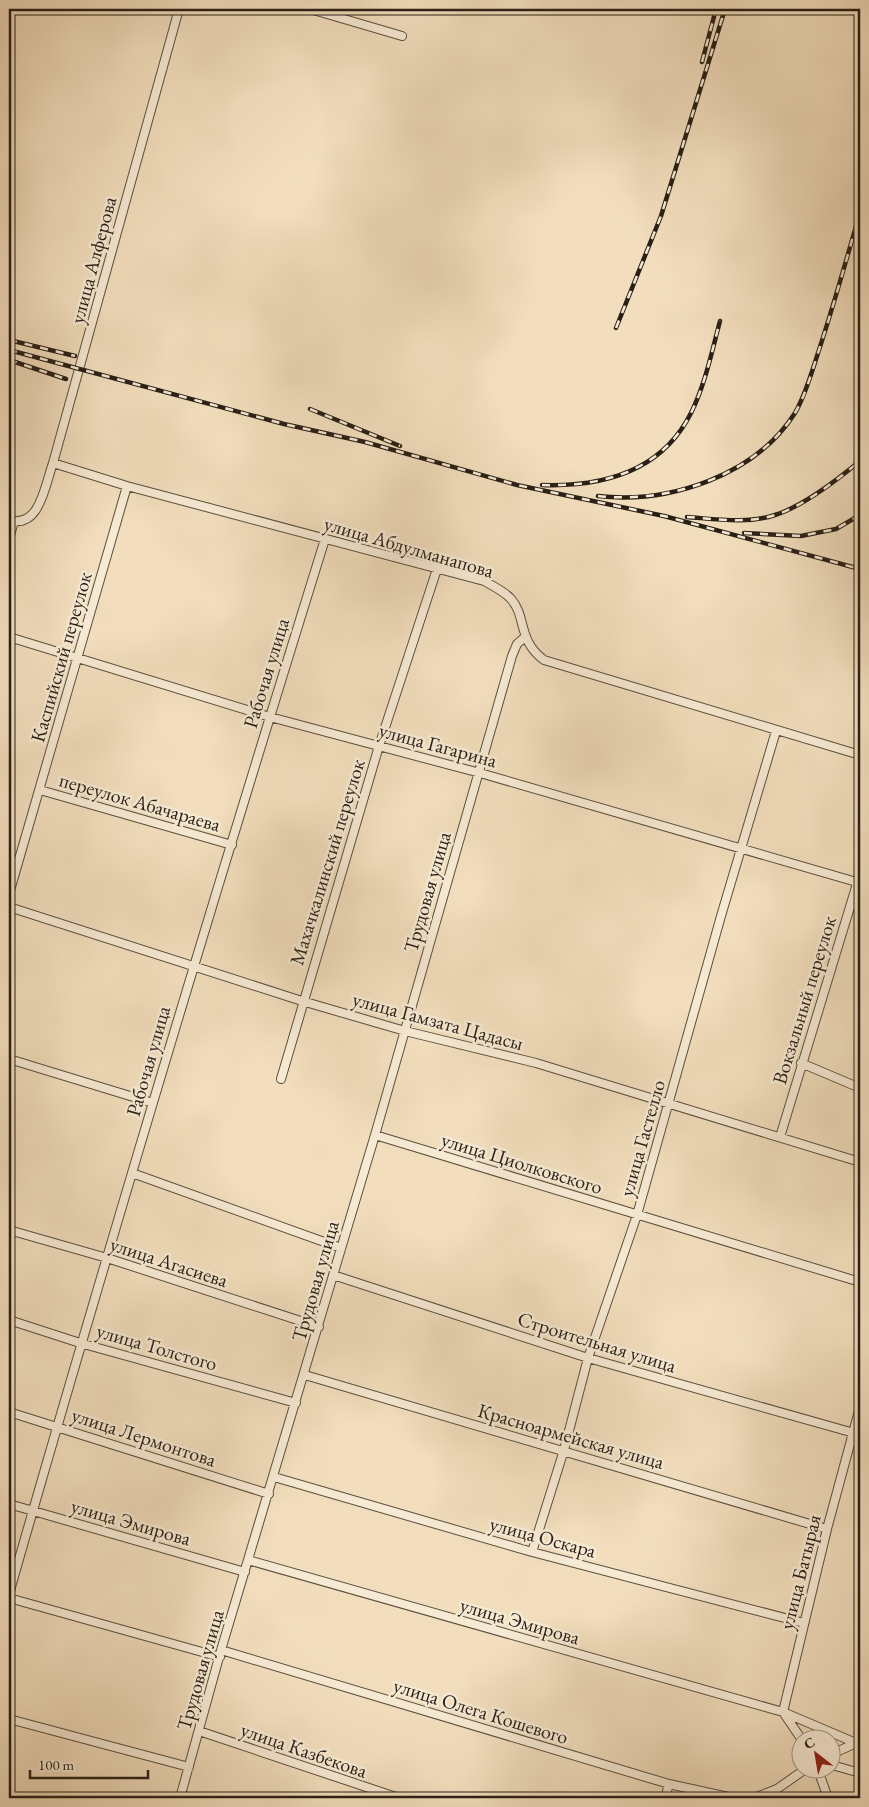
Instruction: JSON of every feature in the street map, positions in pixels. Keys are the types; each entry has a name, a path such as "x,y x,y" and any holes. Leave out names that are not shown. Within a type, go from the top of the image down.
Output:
{"street":[{"name":"улица Алферова","path":"12,520 22,521 31,517 39,506 53,463 179,9"},
{"path":"310,9 402,36"},
{"name":"улица Абдулманапова","path":"53,463 127,486 484,581 510,598 515,605 525,637 536,654 558,666 860,755"},
{"name":"Каспийский переулок","path":"9,894 127,486"},
{"path":"9,539 12,520"},
{"name":"Рабочая улица","path":"9,1594 32,1511 59,1427 80,1343 107,1258 192,966 232,846 325,539"},
{"name":"Махачкалинский переулок","path":"281,1080 302,1001 379,746 437,569"},
{"name":"улица Гагарина","path":"9,637 270,716 480,773 859,883"},
{"name":"Трудовая улица","path":"180,1798 244,1572 305,1375 375,1135 512,656 517,644 525,637"},
{"name":"улица Гастелло","path":"532,1552 564,1450 588,1358 636,1215 776,731"},
{"name":"переулок Абачараева","path":"40,790 232,846"},
{"name":"Вокзальный переулок","path":"780,1137 801,1063 859,883 860,874"},
{"name":"улица Гамзата Цадасы","path":"9,907 302,1001 405,1031 536,1064 669,1102 860,1162"},
{"path":"9,1059 153,1103"},
{"path":"801,1063 860,1088"},
{"name":"улица Циолковского","path":"375,1135 860,1282"},
{"path":"132,1173 341,1248"},
{"name":"улица Агасиева","path":"9,1230 107,1258 319,1327"},
{"name":"Строительная улица","path":"333,1275 588,1358 855,1437"},
{"name":"улица Толстого","path":"9,1320 80,1343 296,1403"},
{"name":"Красноармейская улица","path":"305,1375 827,1529"},
{"name":"улица Батырая","path":"782,1712 827,1529 855,1437 860,1407"},
{"name":"улица Лермонтова","path":"9,1412 269,1494"},
{"name":"улица Оскара","path":"274,1477 532,1552 804,1622"},
{"name":"улица Эмирова","path":"9,1504 244,1572"},
{"name":"улица Эмирова","path":"248,1560 782,1712 858,1742"},
{"name":"улица Олега Кошевого","path":"9,1598 220,1654 669,1784 733,1798"},
{"path":"782,1712 795,1730"},
{"path":"9,1719 189,1767"},
{"name":"улица Казбекова","path":"199,1731 399,1798"},
{"path":"842,1749 858,1742"},
{"path":"842,1768 860,1773"},
{"path":"754,1798 777,1789 792,1778"},
{"path":"822,1780 828,1798"},
{"path":"666,1798 669,1784"}],"railway":[{"path":"702,62 716,9"},
{"path":"616,328 661,216 725,9"},
{"path":"598,496 653,495 681,490 708,481 734,469 757,454 778,435 795,413 806,390 860,212"},
{"path":"542,485 587,483 608,478 628,472 647,462 664,449 679,433 696,402 708,368 720,321"},
{"path":"9,340 75,356"},
{"path":"9,350 284,424 365,442 517,485 664,516 860,569"},
{"path":"9,360 66,379"},
{"path":"310,409 400,446"},
{"path":"687,517 743,520 775,515 809,499 860,461"},
{"path":"744,533 801,536 836,529 860,515"}]}
